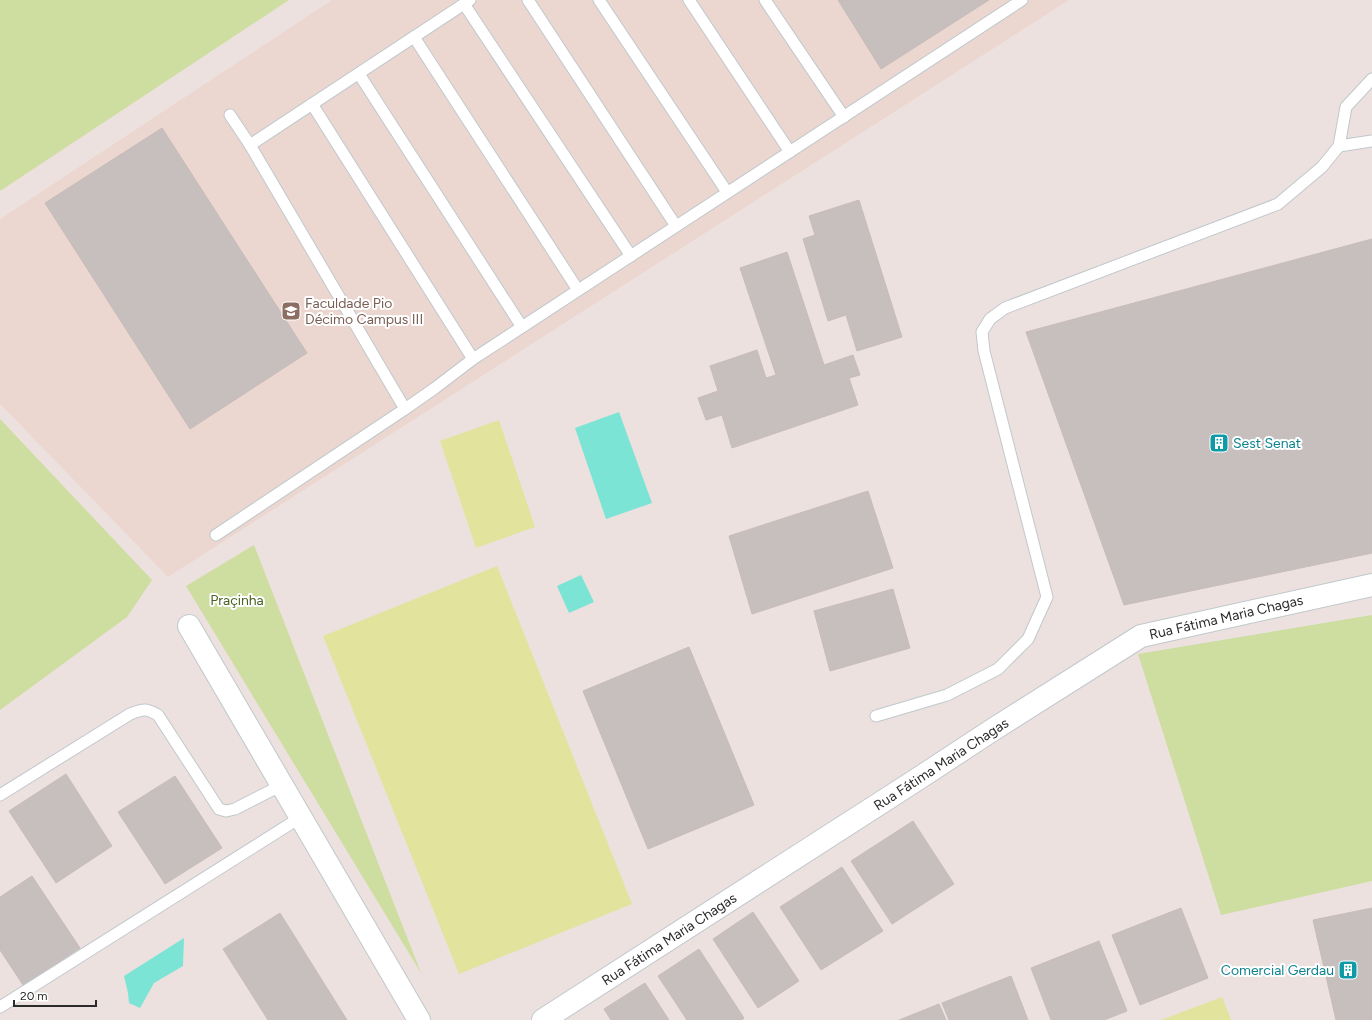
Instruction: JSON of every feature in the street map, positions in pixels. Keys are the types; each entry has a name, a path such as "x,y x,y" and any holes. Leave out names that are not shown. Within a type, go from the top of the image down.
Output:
{"street":[{"name":"Rua Fátima Maria Chagas","path":"543,1020 997,727 1141,636 1372,585"},
{"path":"189,626 419,1020"}],"lane":[{"path":"528,0 676,226"},
{"path":"599,0 727,192"},
{"path":"689,0 790,152"},
{"path":"765,0 844,117"},
{"path":"216,535 405,410 473,359 1022,0"},
{"path":"250,145 467,2 631,256"},
{"path":"414,37 578,290"},
{"path":"359,74 522,327"},
{"path":"876,716 947,695 998,669 1028,639 1047,597 984,351 982,332 990,319 1005,308 1278,204 1322,167 1339,146 1346,107 1372,79"},
{"path":"312,104 473,359"},
{"path":"230,115 250,145 405,410"},
{"path":"1339,146 1372,141"},
{"path":"0,795 130,714 142,709 150,710 158,715 219,809 226,811 235,809 282,785"},
{"path":"0,1007 301,817"}],"shaded area":[{"name":"Faculdade Pio Décimo Campus III","path":"332,0 1069,0 168,577 0,404 0,219"}],"green space":[{"path":"0,0 289,0 0,191"},
{"path":"0,419 152,580 127,617 0,710"},
{"path":"499,420 535,527 476,548 440,441"},
{"name":"Praçinha","path":"254,545 421,973 186,586"},
{"path":"497,566 632,904 459,974 323,636"},
{"path":"1372,615 1372,881 1221,915 1138,654"},
{"path":"1222,997 1231,1020 1161,1020"}],"water":[{"path":"619,412 652,503 606,519 575,428"},
{"path":"581,575 594,602 569,613 557,586"},
{"path":"184,938 183,966 154,983 140,1008 129,1003 124,976"}],"building":[{"path":"838,0 989,0 881,69"},
{"path":"162,128 307,353 190,429 45,203"},
{"path":"859,200 902,337 857,351 846,315 828,321 803,239 815,235 809,216"},
{"name":"Sest Senat","path":"1372,239 1372,553 1124,605 1026,332"},
{"path":"787,252 824,365 853,355 860,375 849,378 858,405 732,448 722,415 706,420 698,398 718,391 710,366 757,350 766,378 776,375 740,268"},
{"path":"868,491 893,568 752,614 729,536"},
{"path":"893,589 910,648 830,671 814,611"},
{"path":"689,647 754,805 648,849 583,691"},
{"path":"66,774 112,846 56,883 9,811"},
{"path":"175,776 222,848 165,884 118,812"},
{"path":"913,821 954,884 892,924 851,861"},
{"path":"842,867 883,931 821,970 780,907"},
{"path":"32,876 80,948 23,985 0,950 0,897"},
{"path":"1181,908 1208,978 1140,1005 1112,935"},
{"name":"Comercial Gerdau","path":"1372,908 1372,1020 1336,1020 1313,920"},
{"path":"753,912 799,981 758,1008 713,939"},
{"path":"280,913 347,1020 268,1020 223,949"},
{"path":"1099,941 1127,1011 1104,1020 1051,1020 1031,968"},
{"path":"699,949 744,1018 742,1020 687,1020 658,976"},
{"path":"1011,976 1028,1020 949,1020 942,1003"},
{"path":"645,983 669,1020 611,1020 604,1009"},
{"path":"939,1004 946,1020 899,1020"}],"place":[{"name":"Faculdade Pio Décimo Campus III","path":"291,311"},
{"name":"Sest Senat","path":"1219,443"},
{"name":"Comercial Gerdau","path":"1348,970"}]}
